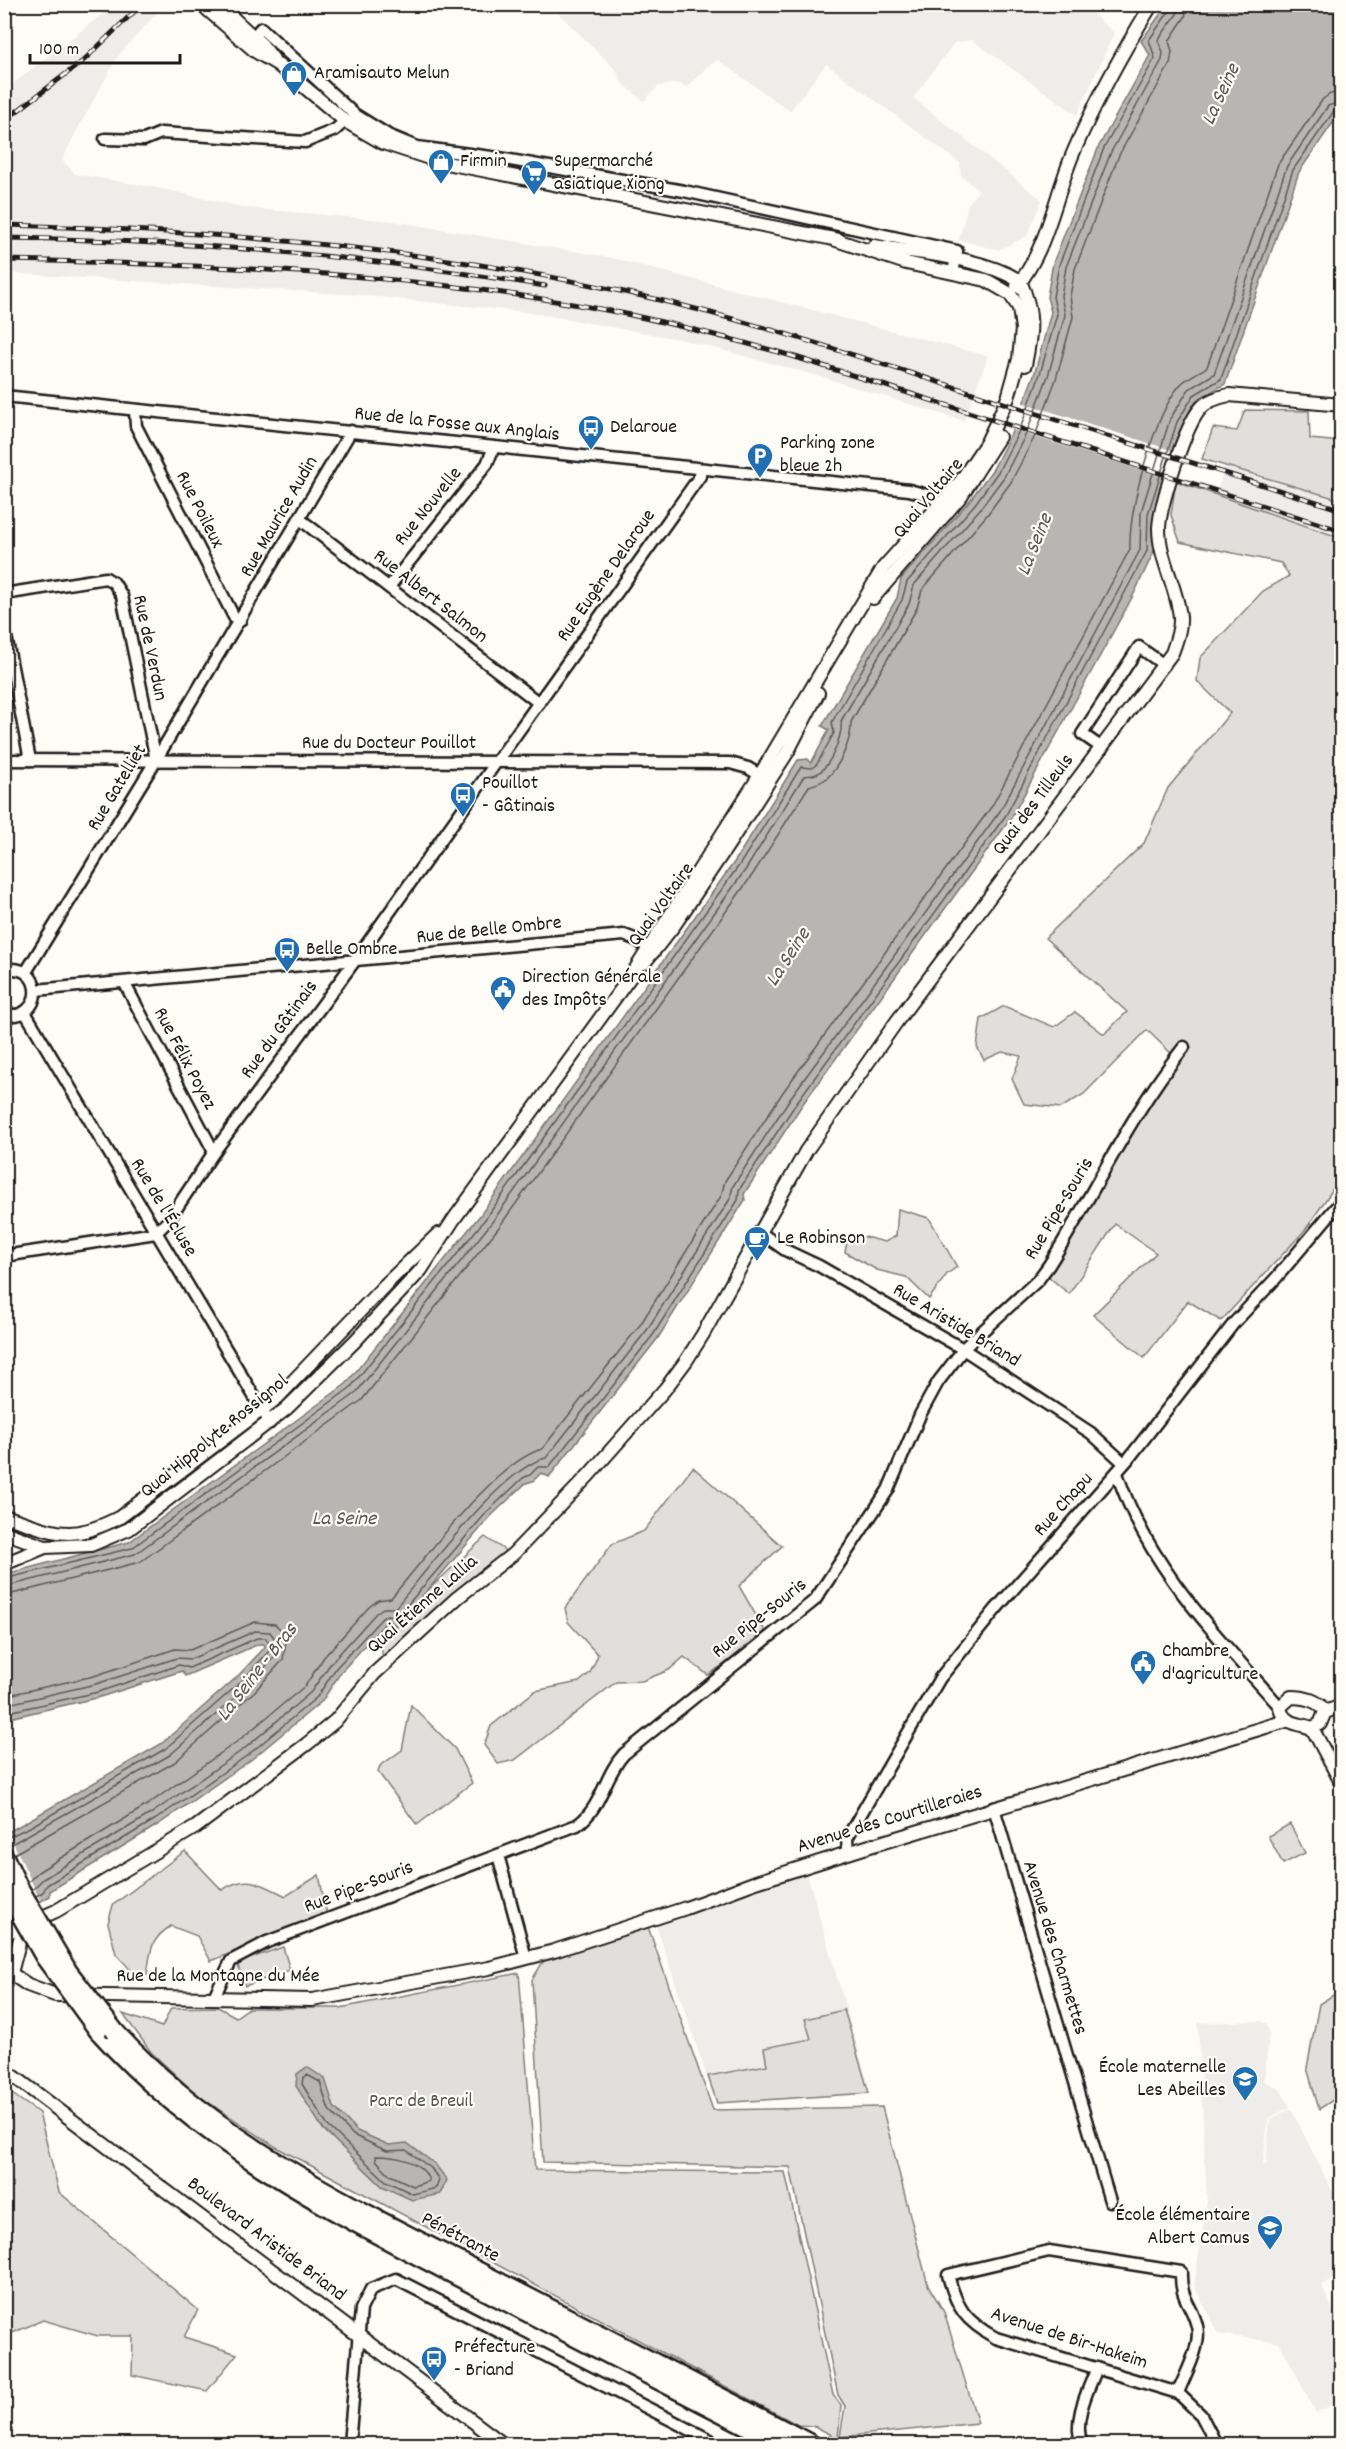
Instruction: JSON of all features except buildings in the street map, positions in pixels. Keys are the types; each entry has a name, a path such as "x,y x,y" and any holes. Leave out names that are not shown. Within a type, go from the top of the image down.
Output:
{"main road":[{"path":"4,1855 18,1885 106,2031"},
{"path":"4,1887 44,1957 106,2031"},
{"name":"Pénétrante","path":"106,2031 142,2078 187,2116 285,2183 391,2241 782,2445"},
{"name":"Pénétrante","path":"106,2031 167,2083 236,2135 282,2165 454,2259 812,2445"}],"street":[{"path":"218,4 253,37 277,64 345,121 394,148 441,162 796,231 955,267 1005,272 1020,281"},
{"path":"955,267 986,280 1010,294 1020,281 1038,251 1073,153 1095,106 1123,51 1152,4"},
{"path":"202,5 255,51 277,64"},
{"path":"253,37 261,28 362,119 417,147 499,158 684,191 798,218 957,251 955,267"},
{"path":"105,139 144,140 161,133 305,142 335,130 345,121"},
{"path":"796,231 798,218"},
{"name":"Quai Voltaire","path":"633,973 730,842 883,568 944,507 987,459 1015,398 1030,339 1031,305 1020,281"},
{"name":"Quai Voltaire","path":"944,507 987,442 1008,398 1019,359 1022,329 1018,308 1010,294"},
{"name":"Quai des Tilleuls","path":"761,1233 798,1165 842,1099 1172,653 1180,618 1161,546 1159,526 1167,493 1192,423 1201,408 1219,397 1243,394 1341,405"},
{"name":"Rue de la Fosse aux Anglais","path":"4,396 909,490 921,492 944,507"},
{"name":"Rue Poileux","path":"135,411 136,426 234,617 240,621"},
{"name":"Rue Maurice Audin","path":"240,621 351,431"},
{"name":"Rue Nouvelle","path":"389,587 487,464 494,447"},
{"name":"Rue Eugène Delaroue","path":"539,703 700,476 701,469"},
{"name":"Rue Albert Salmon","path":"301,519 539,703"},
{"name":"Rue de Verdun","path":"4,594 106,578 114,583 122,596 156,760"},
{"name":"Rue Gatelliet","path":"26,972 240,621"},
{"path":"4,626 30,760"},
{"path":"1102,748 1082,734 1139,647 1164,665"},
{"name":"Rue du Gâtinais","path":"156,1233 168,1221 214,1152 539,703"},
{"name":"Rue du Docteur Pouillot","path":"4,760 730,763 739,764 764,778"},
{"name":"Rue de Belle Ombre","path":"36,990 125,984 624,935 651,950"},
{"path":"4,969 12,968 26,972 36,990 34,1002 25,1012 18,1015 4,1014"},
{"name":"Quai Hippolyte Rossignol","path":"4,1564 45,1547 91,1545 117,1536 154,1511 270,1423 355,1341 420,1270 454,1219 633,973"},
{"name":"Rue Félix Poyez","path":"125,984 214,1152"},
{"name":"Rue de l'Écluse","path":"25,1012 270,1423"},
{"name":"Rue Pipe-Souris","path":"214,1997 231,1961 238,1957 371,1902 577,1826 588,1818 612,1766 624,1754 815,1600 888,1490 920,1415 938,1382 963,1349 1038,1280 1050,1265 1128,1126 1158,1080 1184,1047"},
{"name":"Rue Chapu","path":"848,1853 847,1838 940,1678 996,1609 1121,1468 1233,1323 1277,1277 1341,1200"},
{"name":"Quai Hippolyte Rossignol","path":"4,1516 55,1533 77,1534 120,1517 277,1398 386,1285 454,1219"},
{"path":"4,1256 156,1233"},
{"name":"Rue Aristide Briand","path":"761,1233 785,1250 819,1266 963,1349 1090,1433 1121,1468 1140,1532 1180,1591 1202,1620 1280,1707"},
{"name":"Quai Étienne Lallia","path":"4,1934 31,1923 196,1827 335,1721 383,1665 457,1598 513,1554 665,1389 703,1334 761,1233"},
{"path":"4,1508 44,1523 68,1527 102,1526"},
{"path":"4,1532 45,1547"},
{"path":"1325,1712 1317,1702 1298,1697 1285,1700 1280,1707 1282,1717 1286,1721 1312,1728 1320,1724 1325,1712 1341,1706"},
{"name":"Avenue des Courtilleraies","path":"507,1963 686,1908 756,1882 848,1853 1286,1721"},
{"path":"1312,1728 1341,1784"},
{"name":"Avenue des Charmettes","path":"994,1808 1110,2201"},
{"path":"498,1855 526,1958"},
{"path":"8,1971 20,1939 31,1923"},
{"name":"Rue de la Montagne du Mée","path":"8,1971 28,1985 55,1995 312,2000 507,1963"},
{"name":"Boulevard Aristide Briand","path":"4,2069 499,2443"},
{"name":"Avenue de Bir-Hakeim","path":"1178,2393 1197,2343 1197,2325 1182,2297 1181,2272 1049,2251 948,2275 963,2314 976,2327 996,2338 1178,2393 1201,2415 1216,2445"},
{"path":"350,2445 362,2309 370,2289 387,2280 406,2282 718,2445"},
{"path":"1082,2445 1078,2429 1097,2368"}],"shaded area":[{"path":"114,5 164,5 118,56 76,132 62,160 75,174 158,188 247,208 392,221 608,257 988,356 964,421 815,375 684,340 534,313 359,295 5,273 5,90"},
{"path":"550,5 1083,5 1114,33 1077,115 972,40 954,43 913,98 1042,200 1027,236 998,250 959,240 968,204 979,190 961,176 960,163 826,64 790,111 718,60 708,66 687,87 678,83 659,86 644,101 621,82 617,71"},
{"path":"1225,466 1341,500 1341,538 1216,495"},
{"path":"807,1874 871,2094 716,2104 655,1922"},
{"name":"École élémentaire Albert Camus","path":"1261,2021 1267,2024 1269,2033 1264,2081 1280,2089 1290,2107 1268,2118 1263,2166 1266,2165 1270,2119 1291,2109 1341,2209 1339,2224 1341,2274 1321,2285 1341,2328 1341,2400 1316,2413 1280,2343 1219,2334 1194,2286 1207,2201 1198,2023"}],"green space":[{"path":"1245,410 1309,411 1310,439 1341,442 1341,500 1202,459 1213,428 1237,431"},
{"path":"1176,481 1341,538 1341,1177 1306,1229 1221,1321 1188,1301 1144,1358 1093,1315 1156,1253 1115,1224 1069,1294 1048,1276 1130,1131 1179,1061 1147,1030 1084,1094 1061,1108 1024,1104 1012,1079 1021,1056 1002,1052 984,1060 977,1047 981,1019 1004,1006 1054,1027 1075,1012 1104,1034 1127,1012 1045,938 1144,843 1168,788 1230,713 1197,681 1200,658 1263,591 1289,576 1281,563 1180,542 1171,515"},
{"path":"898,1209 929,1218 957,1267 947,1274 929,1299 906,1277 877,1270 845,1252 848,1237 865,1237 885,1242 896,1236"},
{"path":"693,1467 782,1546 739,1586 768,1636 708,1675 684,1657 669,1670 642,1681 616,1682 515,1760 498,1764 484,1745 491,1726 535,1691 579,1682 590,1673 598,1655 568,1622 565,1608 612,1544 644,1531"},
{"path":"485,1537 506,1551 383,1661 380,1635"},
{"path":"411,1705 455,1749 472,1783 417,1825 378,1772 380,1766 402,1750"},
{"path":"1290,1824 1305,1853 1283,1864 1268,1836"},
{"path":"185,1851 222,1890 247,1881 262,1884 286,1896 319,1875 327,1915 211,1961 197,1936 171,1926 159,1936 152,1947 147,1975 138,1978 116,1954 108,1923 113,1905"},
{"path":"647,1924 713,2110 882,2107 928,2285 944,2312 978,2423 840,2437 845,2406 838,2395 790,2167 543,2162 532,1980 544,1960"},
{"path":"283,1947 290,1970 245,1986 237,1963"},
{"name":"Parc de Breuil","path":"519,1973 535,2170 785,2172 833,2395 841,2405 838,2438 814,2426 798,2425 276,2147 197,2095 151,2052 123,2014 162,2027 171,2008 218,2007 236,2017 249,2008 340,2008"},
{"path":"1341,1990 1341,2095 1319,2109 1307,2068 1319,2004"},
{"path":"844,2010 869,2093 717,2103 708,2076 767,2065 764,2048 811,2039 805,2019"},
{"path":"5,2089 39,2113 59,2192 198,2310 184,2337 237,2354 207,2391 132,2375 133,2336 98,2336 43,2320 5,2336"}],"water":[{"name":"La Seine","path":"1167,5 1341,5 1341,111 1299,172 1225,384 1198,399 1190,410 1154,516 1154,551 1135,592 1011,818 802,1105 744,1194 745,1200 658,1338 549,1477 541,1473 533,1481 526,1483 491,1516 397,1626 387,1621 341,1672 322,1701 252,1759 159,1824 50,1891 50,1896 5,1924 5,1834 161,1744 237,1677 265,1647 264,1644 259,1644 185,1676 182,1671 100,1697 5,1719 5,1574 129,1542 346,1384 481,1214 735,861 798,760 808,759 811,763 829,730 822,726 897,598 901,579 970,500 993,469 1015,426 1035,372 1051,312 1047,297 1053,263 1099,146 1150,55 1141,41"},
{"path":"307,2067 325,2079 334,2107 357,2131 389,2145 407,2143 435,2164 447,2180 440,2194 412,2200 382,2186 323,2129 296,2086 297,2074"}],"pier":[{"path":"1021,402 1177,452 1169,479 1010,429"},
{"path":"7,1829 42,1904 28,1916 13,1923 4,1907 4,1831"}],"railway":[{"path":"4,121 83,61 142,4"},
{"path":"4,225 168,232 414,255 495,267 655,299 694,308 846,353 1342,510"},
{"path":"4,238 208,246 343,258 545,286"},
{"path":"4,260 156,264 386,279 537,298 611,311 792,356 1342,531"}],"place":[{"name":"Aramisauto Melun","path":"294,97"},
{"name":"Firmin","path":"441,185"},
{"name":"Supermarché asiatique Xiong","path":"534,196"},
{"name":"Delaroue","path":"591,451"},
{"name":"Parking zone bleue 2h","path":"760,479"},
{"name":"Pouillot - Gâtinais","path":"463,818"},
{"name":"Belle Ombre","path":"287,973"},
{"name":"Direction Générale des Impôts","path":"503,1012"},
{"name":"Le Robinson","path":"757,1262"},
{"name":"Chambre d'agriculture","path":"1143,1686"},
{"name":"École maternelle Les Abeilles","path":"1245,2102"},
{"name":"École élémentaire Albert Camus","path":"1270,2251"},
{"name":"Préfecture - Briand","path":"434,2382"}],"water label":[{"name":"La Seine - Bras","path":"258,1673"}]}
